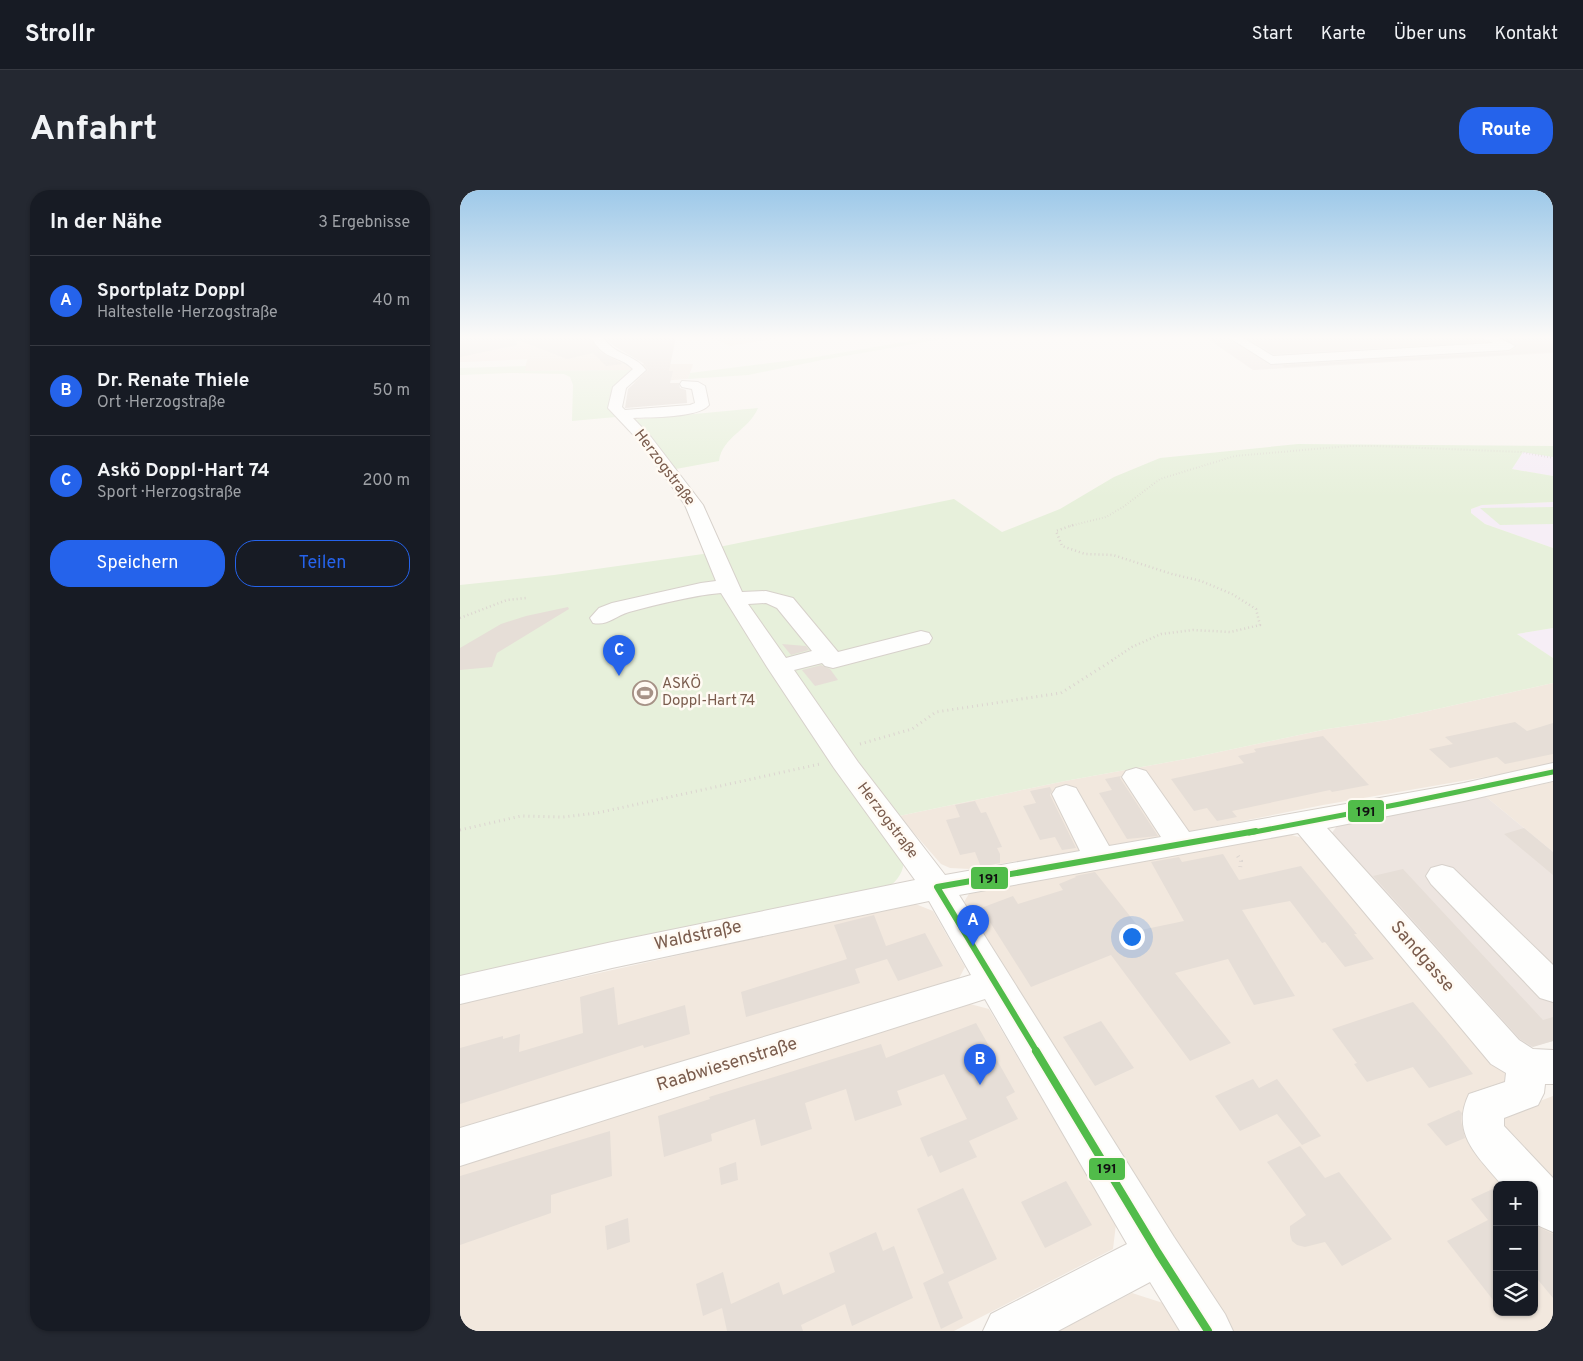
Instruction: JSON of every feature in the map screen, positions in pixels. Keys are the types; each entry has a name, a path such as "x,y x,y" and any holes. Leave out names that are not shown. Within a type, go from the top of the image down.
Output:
{"street":[{"path":"619,390 616,408 621,415 692,409 702,404 699,390"},
{"name":"Herzogstraße","path":"621,415 646,440 694,505 732,593 779,667 839,755 937,887 1158,1253 1208,1331"},
{"path":"601,618 607,612 620,608 701,589 776,598 784,603 833,661 921,638"},
{"path":"779,667 827,654"},
{"name":"Waldstraße","path":"460,990 776,919 937,887 1464,792 1553,772"},
{"path":"1136,777 1181,844"},
{"path":"1066,794 1098,859"},
{"name":"Sandgasse","path":"1305,822 1505,1052 1540,1066"},
{"path":"1442,876 1553,988"},
{"name":"Raabwiesenstraße","path":"460,1147 994,982"},
{"path":"1526,1181 1484,1133 1484,1107 1524,1093 1540,1066"},
{"path":"1538,1193 1553,1210"},
{"path":"1008,1331 1158,1253"}],"path":[{"path":"460,830 521,816 563,817 597,813 839,755 912,729 936,712 1061,693 1132,647 1161,634 1193,630 1230,632 1260,625 1256,609 1232,594 1201,581 1113,556 1085,554 1062,546 1056,531 1084,521 1106,517 1123,507 1160,479 1235,456 1349,446 1521,452 1553,458"},
{"path":"460,618 507,600 526,598"},
{"path":"1240,869 1241,861"}],"shaded area":[{"path":"1523,451 1553,457 1553,476 1512,469"},
{"path":"1553,502 1553,548 1485,524 1471,513 1471,509 1482,505"},
{"path":"1553,628 1553,658 1517,634"},
{"path":"1553,683 1553,763 1514,772 1323,805 1182,833 970,869 950,868 941,864 899,816 1327,729 1388,720"},
{"path":"1553,782 1553,852 1485,796"},
{"path":"1485,796 1553,852 1553,1041 1527,1048 1511,1030 1503,1032 1331,834 1337,826"},
{"path":"1288,834 1306,839 1532,1104 1553,1096 1553,1331 1228,1331 964,902 970,892"},
{"path":"913,903 933,911 965,967 957,982 460,1133 460,1004"},
{"path":"970,1004 989,1009 1116,1224 1113,1249 954,1331 460,1331 460,1161"},
{"path":"1132,1293 1163,1303 1179,1331 1059,1331"}],"green space":[{"path":"573,390 613,390 609,404 610,411 616,417 572,421"},
{"path":"758,408 749,422 730,439 721,453 719,461 676,469 631,420"},
{"path":"1298,444 1553,446 1553,457 1523,452 1512,469 1553,476 1553,502 1482,505 1471,509 1471,513 1485,524 1553,548 1553,628 1517,634 1553,658 1553,683 1388,720 1327,729 899,816 904,844 904,862 898,878 891,885 460,978 460,585 554,575 710,553 741,599 719,547 954,499 1002,532 1060,509 1114,477 1160,458"},
{"path":"1553,507 1553,524 1500,525 1480,508"}],"building":[{"path":"628,390 686,390 687,403 625,408"},
{"path":"568,607 569,609 497,653 492,667 460,670 460,648 501,624 526,616"},
{"path":"782,644 806,646 809,650 791,655"},
{"path":"821,665 830,669 838,680 815,686 802,670"},
{"path":"1515,722 1527,731 1553,723 1553,754 1505,764 1497,757 1450,768 1429,749 1453,744 1445,737"},
{"path":"1323,736 1369,785 1332,792 1330,790 1232,811 1237,817 1217,821 1207,808 1194,811 1171,779 1244,763 1238,756 1256,752 1254,749"},
{"path":"1121,776 1120,778 1158,836 1127,839 1099,793 1112,790 1105,779"},
{"path":"1050,787 1052,791 1050,795 1076,848 1062,850 1055,837 1040,840 1023,806 1036,803 1030,791"},
{"path":"975,801 981,813 986,812 1002,847 997,848 1000,854 1000,863 981,867 975,852 960,855 946,820 960,817 955,805"},
{"path":"1524,828 1553,852 1553,875 1504,834"},
{"path":"1223,854 1239,880 1301,866 1357,934 1354,934 1374,959 1345,967 1325,942 1322,943 1290,901 1242,910 1295,996 1254,1005 1228,959 1175,973 1231,1043 1190,1061 1111,955 1031,987 981,908 1013,896 1018,904 1063,890 1059,884 1075,876 1095,872 1141,930 1184,921 1151,862 1179,857 1182,862"},
{"path":"1403,869 1543,1020 1553,1017 1553,1041 1533,1047 1520,1039 1373,876"},
{"path":"874,915 886,946 925,933 943,966 898,981 887,959 855,969 860,983 746,1017 741,992 847,959 834,925"},
{"path":"614,987 618,1025 685,1005 690,1034 644,1048 643,1045 460,1104 460,1048 503,1036 503,1039 520,1034 519,1052 583,1033 580,997"},
{"path":"1413,1002 1473,1074 1429,1088 1413,1067 1367,1082 1354,1064 1357,1063 1332,1029"},
{"path":"1101,1021 1134,1068 1095,1086 1063,1037"},
{"path":"976,1023 1015,1092 1006,1097 1018,1119 969,1141 977,1157 940,1173 932,1155 928,1157 920,1138 967,1119 944,1074 897,1091 902,1105 855,1121 846,1089 805,1103 812,1129 761,1146 755,1119 711,1134 712,1141 664,1157 658,1116 710,1099 709,1097 881,1044 886,1058"},
{"path":"1253,1079 1259,1088 1277,1079 1321,1136 1302,1145 1277,1114 1240,1131 1215,1096"},
{"path":"1459,1110 1462,1113 1461,1121 1465,1138 1446,1146 1427,1124"},
{"path":"610,1131 612,1176 551,1195 551,1213 460,1245 460,1176"},
{"path":"1300,1146 1325,1178 1339,1172 1392,1239 1342,1266 1325,1242 1305,1247 1297,1245 1292,1241 1290,1226 1306,1215 1267,1162"},
{"path":"736,1162 738,1180 721,1185 719,1168"},
{"path":"1066,1181 1092,1225 1045,1248 1021,1202"},
{"path":"963,1188 997,1259 948,1282 963,1318 941,1329 923,1283 944,1273 917,1209"},
{"path":"1493,1189 1493,1300 1447,1241 1488,1220 1471,1199"},
{"path":"628,1218 630,1242 607,1250 605,1226"},
{"path":"1538,1227 1553,1234 1553,1298 1538,1280"},
{"path":"876,1232 883,1251 894,1246 913,1298 852,1326 845,1304 801,1325 803,1331 727,1331 722,1308 703,1316 696,1284 723,1272 731,1304 779,1282 783,1295 835,1272 829,1253"}],"transit line":[{"name":"191","path":"1208,1331 1158,1253 937,887 1323,819 1553,772"}],"place":[{"name":"Askö Doppl-Hart 74","path":"619,676"},
{"name":"ASKÖ Doppl-Hart 74","path":"645,693"},
{"name":"Sportplatz Doppl","path":"973,946"},
{"name":"Dr. Renate Thiele","path":"980,1085"}]}
